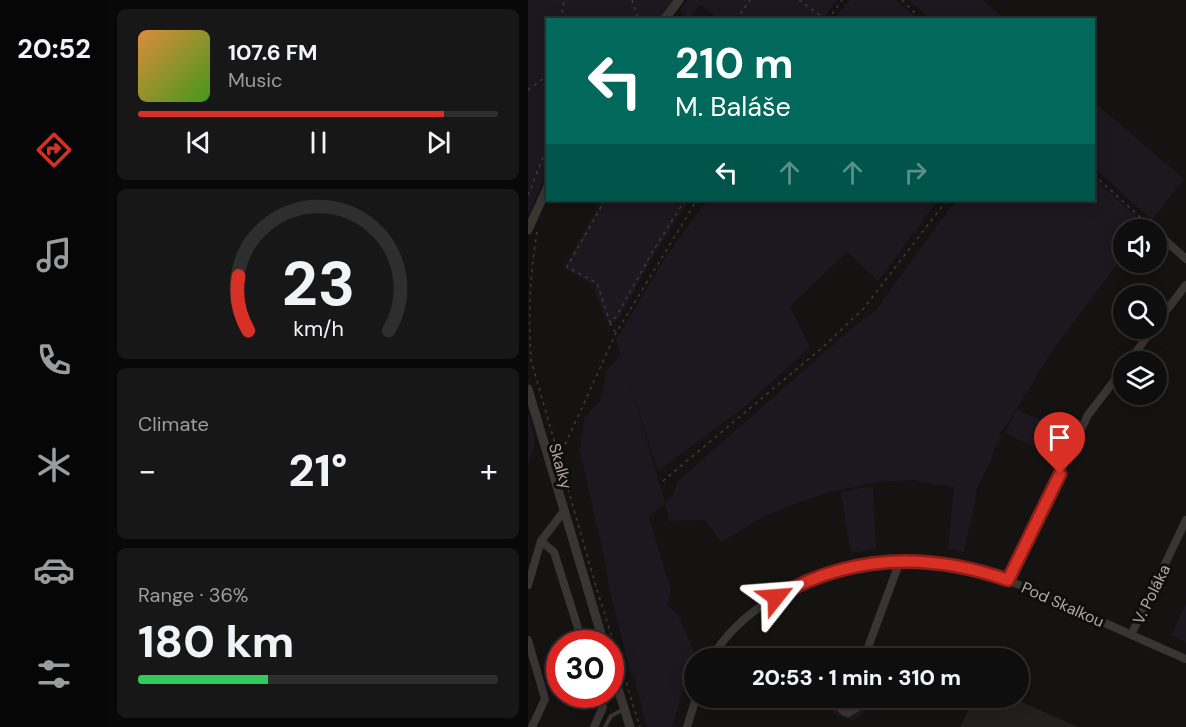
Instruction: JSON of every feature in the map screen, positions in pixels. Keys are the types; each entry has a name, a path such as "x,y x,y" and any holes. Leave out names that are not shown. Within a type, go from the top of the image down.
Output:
{"street":[{"path":"666,18 679,0"},
{"path":"533,231 546,192"},
{"path":"1167,242 1186,259"},
{"path":"1167,310 1186,285"},
{"path":"1008,580 1089,415 1113,383"},
{"name":"Skalky","path":"528,389 600,630"},
{"name":"Skalky","path":"528,585 541,541 564,510"},
{"name":"V. Poláka","path":"1131,635 1186,520"},
{"path":"541,541 554,552 579,630"},
{"path":"868,648 900,561"},
{"name":"Pod Skalkou","path":"718,648 744,620 788,590 819,576 845,568 900,561 954,564 1008,580 1186,660"},
{"path":"528,640 545,699 532,727"},
{"path":"624,706 630,727"},
{"path":"594,727 603,708"},
{"path":"687,727 693,708"},
{"path":"840,708 848,713 854,712 857,708"}],"lane":[{"path":"605,727 611,716 625,709"}],"path":[{"path":"561,18 564,0"},
{"path":"632,0 638,18"},
{"path":"737,18 750,0"},
{"path":"799,0 821,16 820,18"},
{"path":"829,18 842,0"},
{"path":"902,0 920,18"},
{"path":"528,90 546,76"},
{"path":"528,195 546,150"},
{"path":"1095,176 1142,219"},
{"path":"604,201 567,267 597,283 616,333"},
{"path":"610,322 616,317 651,254 685,201"},
{"path":"553,476 616,333 696,201"},
{"path":"663,481 823,347 864,308 946,201"},
{"name":"Skalky","path":"533,231 528,333 531,360 640,727"}],"shaded area":[{"path":"528,0 679,0 665,18 546,18 546,176 528,215"},
{"path":"687,0 837,0 824,18 711,18 713,14 700,5 690,18 680,11"},
{"path":"850,0 896,0 916,18 835,18"},
{"path":"909,0 983,0 1004,18 929,18"},
{"path":"1095,103 1184,179 1151,219 1095,169"},
{"path":"1095,179 1139,219 1113,219 1113,269 1052,351 999,434 1001,437 976,490 915,480 875,482 823,494 789,506 760,519 721,542 705,520 670,521 665,503 649,517 671,591 667,604 678,615 692,648 684,648 684,686 672,727 647,727 624,647 624,630 620,630 610,592 580,451 585,417 600,401 607,370 621,355 616,340 667,255 706,201 937,201 878,281 847,252 790,306 810,347 734,416 658,471 629,382 665,502 673,496 677,482 851,329 875,311 955,201 1095,201"},
{"path":"601,201 688,201 654,255 618,319 609,326 594,289 596,286 564,268"},
{"path":"1017,409 1071,435 1060,459 1005,433"},
{"path":"528,412 535,440 528,466"},
{"path":"873,486 876,548 851,553 841,492"},
{"path":"954,487 977,491 964,552 948,549"},
{"path":"1186,604 1186,642 1171,635"},
{"path":"1029,705 1078,727 960,727 969,708 1029,708"},
{"path":"833,708 847,717 856,715 860,708 865,708 854,721 833,714"}],"route":[{"path":"776,597 801,583 832,571 890,561 954,564 1008,580 1060,474"}]}
